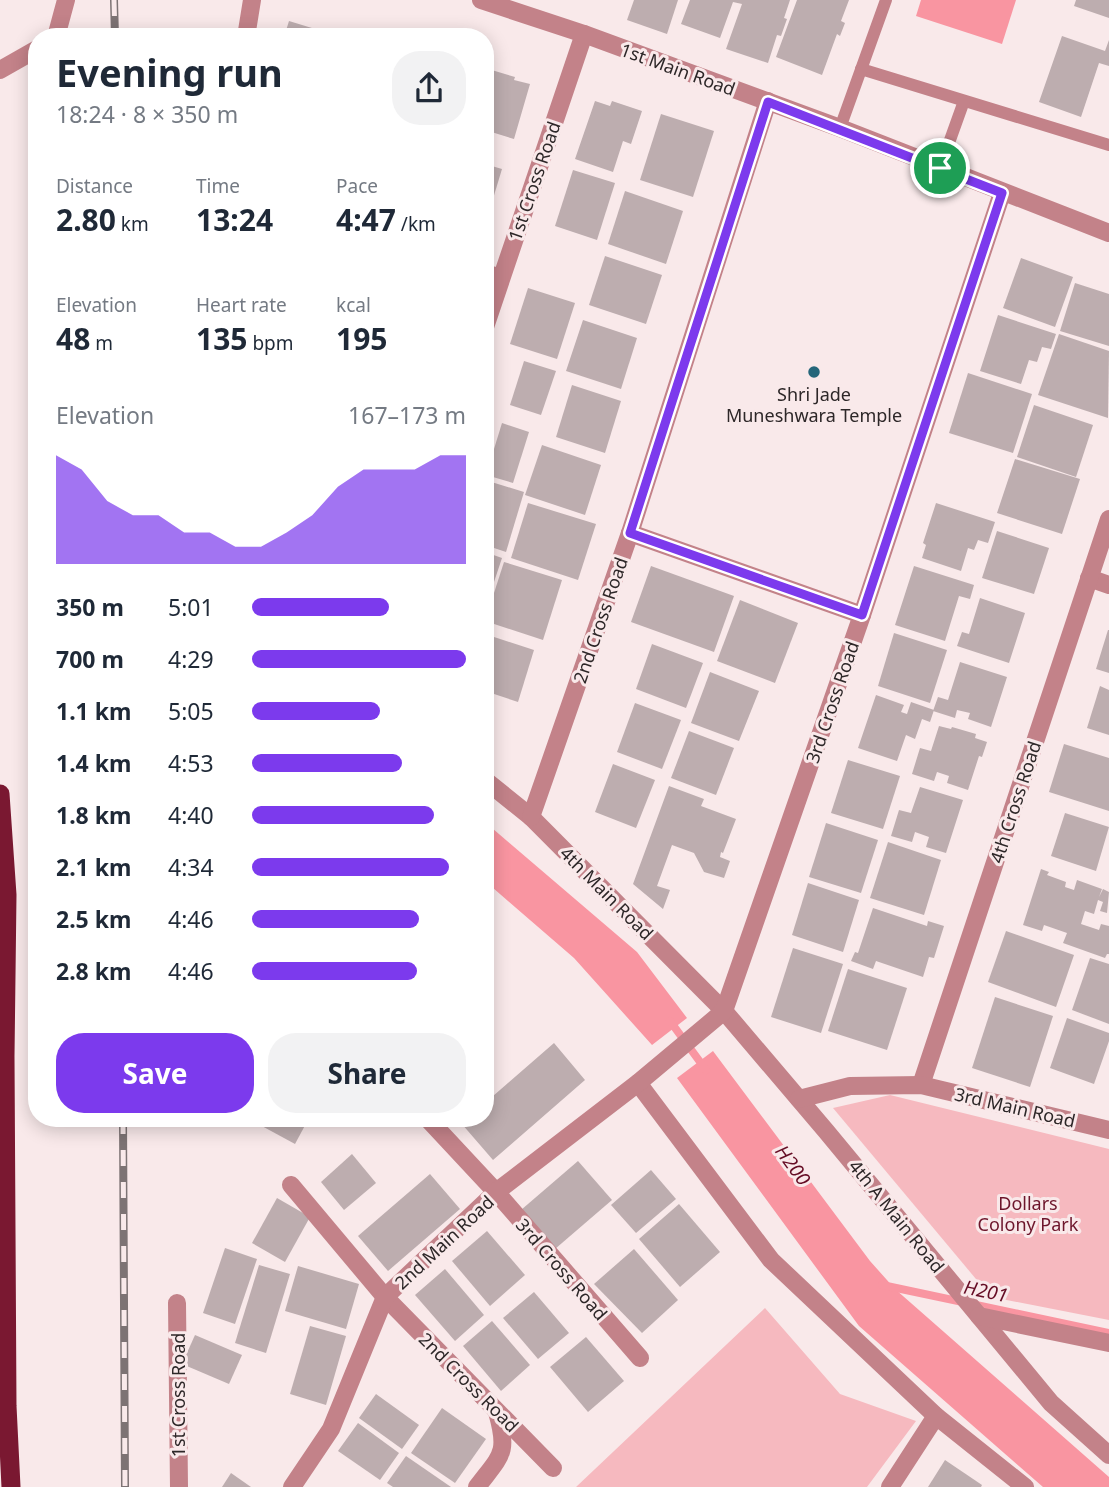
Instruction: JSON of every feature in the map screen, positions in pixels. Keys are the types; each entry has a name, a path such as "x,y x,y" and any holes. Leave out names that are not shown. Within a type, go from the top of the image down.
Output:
{"highway":[{"path":"0,794 7,895 7,1406 11,1487"}],"street":[{"path":"58,28 66,0"},
{"path":"247,28 252,0"},
{"name":"1st Main Road","path":"481,0 584,34 840,128 1109,233"},
{"name":"1st Cross Road","path":"494,299 584,34"},
{"path":"0,70 28,54"},
{"name":"2nd Cross Road","path":"531,817 630,533 768,102"},
{"name":"3rd Cross Road","path":"724,1011 862,615 1002,193"},
{"name":"4th Cross Road","path":"921,1085 1109,519"},
{"path":"630,533 862,615"},
{"path":"1089,578 1109,585"},
{"name":"4th Main Road","path":"494,787 531,817 724,1011 804,1106"},
{"name":"2nd Main Road","path":"292,1487 331,1429 385,1297 496,1192 638,1083 724,1011"},
{"path":"638,1083 771,1261 936,1416 1025,1487"},
{"name":"3rd Main Road","path":"804,1106 850,1086 921,1085 1109,1130"},
{"name":"4th A Main Road","path":"804,1106 1051,1403 1109,1455"},
{"name":"3rd Cross Road","path":"435,1127 496,1192 639,1358"},
{"name":"2nd Cross Road","path":"291,1185 385,1297 553,1468"},
{"name":"1st Cross Road","path":"177,1303 178,1487"},
{"path":"979,1316 1109,1343"},
{"path":"477,1487 503,1452 503,1432 496,1410"},
{"path":"890,1487 936,1416"}],"lane":[{"path":"840,128 886,0"},
{"path":"861,69 1109,145"},
{"path":"940,168 964,101"},
{"path":"494,273 502,275"}],"green space":[{"name":"Dollars Colony Park","path":"890,1095 1109,1149 1109,1320 991,1297 833,1108"},
{"path":"765,1308 840,1394 916,1421 867,1487 576,1487"}],"water":[{"path":"921,0 1016,0 1002,44 916,16"},
{"path":"494,830 637,952 687,1018 652,1045 574,958 494,889"},
{"path":"713,1051 870,1261 895,1289 1109,1477 1109,1487 1043,1487 859,1326 677,1078"}],"building":[{"path":"634,0 678,0 667,34 627,20"},
{"path":"690,0 790,0 784,18 787,19 781,36 777,35 768,63 726,49 742,4 733,2 720,38 681,24"},
{"path":"797,0 849,0 841,21 845,23 840,36 837,34 822,75 776,57"},
{"path":"1076,0 1109,0 1109,18 1074,6"},
{"path":"289,21 312,28 287,28"},
{"path":"1062,36 1105,51 1109,40 1109,66 1099,63 1081,117 1039,102"},
{"path":"494,71 530,84 514,139 494,133"},
{"path":"595,101 610,106 612,101 642,111 631,144 623,141 613,172 575,159"},
{"path":"661,114 714,131 693,197 640,180"},
{"path":"494,167 502,169 494,195"},
{"path":"573,170 615,183 597,240 555,226"},
{"path":"625,191 683,211 666,264 608,244"},
{"path":"605,256 662,275 646,324 589,305"},
{"path":"1021,258 1073,277 1055,327 1003,308"},
{"path":"1075,283 1109,294 1109,346 1060,331"},
{"path":"528,288 575,303 557,359 510,344"},
{"path":"998,315 1056,334 1051,349 1042,347 1037,362 1029,360 1021,384 980,371"},
{"path":"583,320 637,338 621,389 566,371"},
{"path":"1059,334 1109,351 1108,418 1038,395"},
{"path":"524,361 556,371 541,415 510,405"},
{"path":"968,373 1032,394 1013,453 949,433"},
{"path":"572,385 621,401 605,453 556,437"},
{"path":"1034,405 1093,425 1076,477 1017,457"},
{"path":"502,423 529,432 513,483 494,477 494,449"},
{"path":"542,445 601,465 585,515 525,495"},
{"path":"1015,459 1080,479 1062,534 997,513"},
{"path":"494,483 524,492 506,552 494,548"},
{"path":"528,503 596,524 578,580 511,558"},
{"path":"936,503 995,522 988,543 978,540 974,550 968,548 961,571 922,558 926,545 923,543"},
{"path":"997,531 1049,548 1034,594 982,578"},
{"path":"494,555 502,558 494,582"},
{"path":"504,562 562,580 543,640 494,624 494,593"},
{"path":"651,566 734,596 714,652 631,622"},
{"path":"914,566 974,585 970,599 959,596 945,641 895,625"},
{"path":"980,598 1025,613 1009,663 957,646 962,632 969,634"},
{"path":"740,600 798,623 775,683 717,661"},
{"path":"1109,630 1109,673 1096,669"},
{"path":"894,633 947,650 930,703 878,686"},
{"path":"494,637 534,650 518,702 494,694"},
{"path":"652,644 703,663 686,708 636,689"},
{"path":"960,662 1007,677 991,727 968,719 970,713 957,710 955,718 933,711 938,697 948,700"},
{"path":"710,672 759,691 739,741 691,723"},
{"path":"1100,686 1109,690 1109,735 1087,728"},
{"path":"876,695 904,705 901,712 907,714 911,702 934,710 930,722 922,719 915,739 906,735 897,761 858,748"},
{"path":"635,703 681,720 662,769 617,752"},
{"path":"939,726 976,734 975,738 987,742 982,757 979,756 968,790 947,783 949,776 937,772 934,781 912,774 920,748 931,751"},
{"path":"689,731 734,748 716,795 671,778"},
{"path":"1064,744 1109,758 1109,811 1049,792"},
{"path":"848,760 900,776 883,829 831,813"},
{"path":"613,764 655,780 636,828 595,812"},
{"path":"669,786 704,799 701,806 736,819 723,853 721,852 720,857 730,861 724,878 704,872 694,853 672,845 657,886 670,890 663,909 633,884"},
{"path":"920,787 963,800 946,853 926,847 929,837 915,832 912,842 891,836 899,810 911,813"},
{"path":"1065,813 1109,827 1096,871 1051,856"},
{"path":"826,823 878,840 861,893 809,877"},
{"path":"888,842 941,860 924,915 870,898"},
{"path":"1041,869 1049,872 1047,875 1066,882 1065,887 1074,890 1077,880 1102,889 1099,897 1103,889 1109,892 1107,913 1100,911 1103,902 1098,900 1094,914 1085,911 1081,924 1099,930 1101,924 1109,926 1109,954 1105,958 1063,943 1067,933 1044,925 1042,931 1023,925"},
{"path":"808,883 859,900 843,952 792,935"},
{"path":"873,908 927,926 928,921 944,926 934,958 929,957 923,977 876,961 873,969 851,961 855,952 858,953"},
{"path":"1006,931 1074,955 1056,1007 988,982"},
{"path":"793,948 843,964 821,1033 771,1017"},
{"path":"1090,958 1109,964 1109,1024 1072,1010"},
{"path":"848,969 907,988 887,1050 828,1031"},
{"path":"995,997 1053,1016 1030,1087 972,1068"},
{"path":"1067,1018 1109,1033 1109,1041 1094,1084 1050,1068"},
{"path":"554,1043 585,1080 493,1160 464,1127 494,1127 494,1095"},
{"path":"264,1127 304,1127 295,1144"},
{"path":"352,1154 376,1183 344,1210 321,1182"},
{"path":"578,1161 612,1200 555,1249 521,1210"},
{"path":"651,1170 676,1199 636,1233 611,1205"},
{"path":"430,1174 460,1209 388,1271 358,1236"},
{"path":"277,1198 310,1217 285,1262 252,1243"},
{"path":"679,1204 720,1252 680,1287 639,1239"},
{"path":"487,1231 525,1275 490,1306 452,1261"},
{"path":"225,1248 257,1259 235,1324 203,1313"},
{"path":"634,1249 678,1300 642,1333 594,1284"},
{"path":"259,1265 290,1274 266,1353 235,1343"},
{"path":"298,1266 359,1284 346,1329 285,1311"},
{"path":"445,1269 484,1315 455,1341 415,1295"},
{"path":"534,1292 569,1333 538,1359 503,1318"},
{"path":"492,1321 530,1365 501,1391 463,1346"},
{"path":"310,1326 346,1336 326,1405 290,1394"},
{"path":"195,1335 242,1355 229,1384 182,1364"},
{"path":"586,1337 624,1381 588,1412 550,1367"},
{"path":"376,1394 419,1425 402,1449 359,1418"},
{"path":"442,1408 486,1439 455,1483 411,1453"},
{"path":"358,1423 399,1453 380,1480 338,1451"},
{"path":"406,1456 451,1487 393,1487 387,1483"},
{"path":"945,1460 982,1485 981,1487 928,1487"},
{"path":"231,1473 251,1487 222,1487"}],"waterway":[{"name":"H200","path":"670,1021 706,1070"},
{"name":"H201","path":"882,1285 1109,1333"}],"railway":[{"path":"114,0 115,28"},
{"path":"123,1127 125,1487"}],"place":[{"name":"Shri Jade Muneshwara Temple","path":"814,372"}],"route":[{"path":"768,102 940,168 1002,193 862,615 630,533 768,102"}]}
